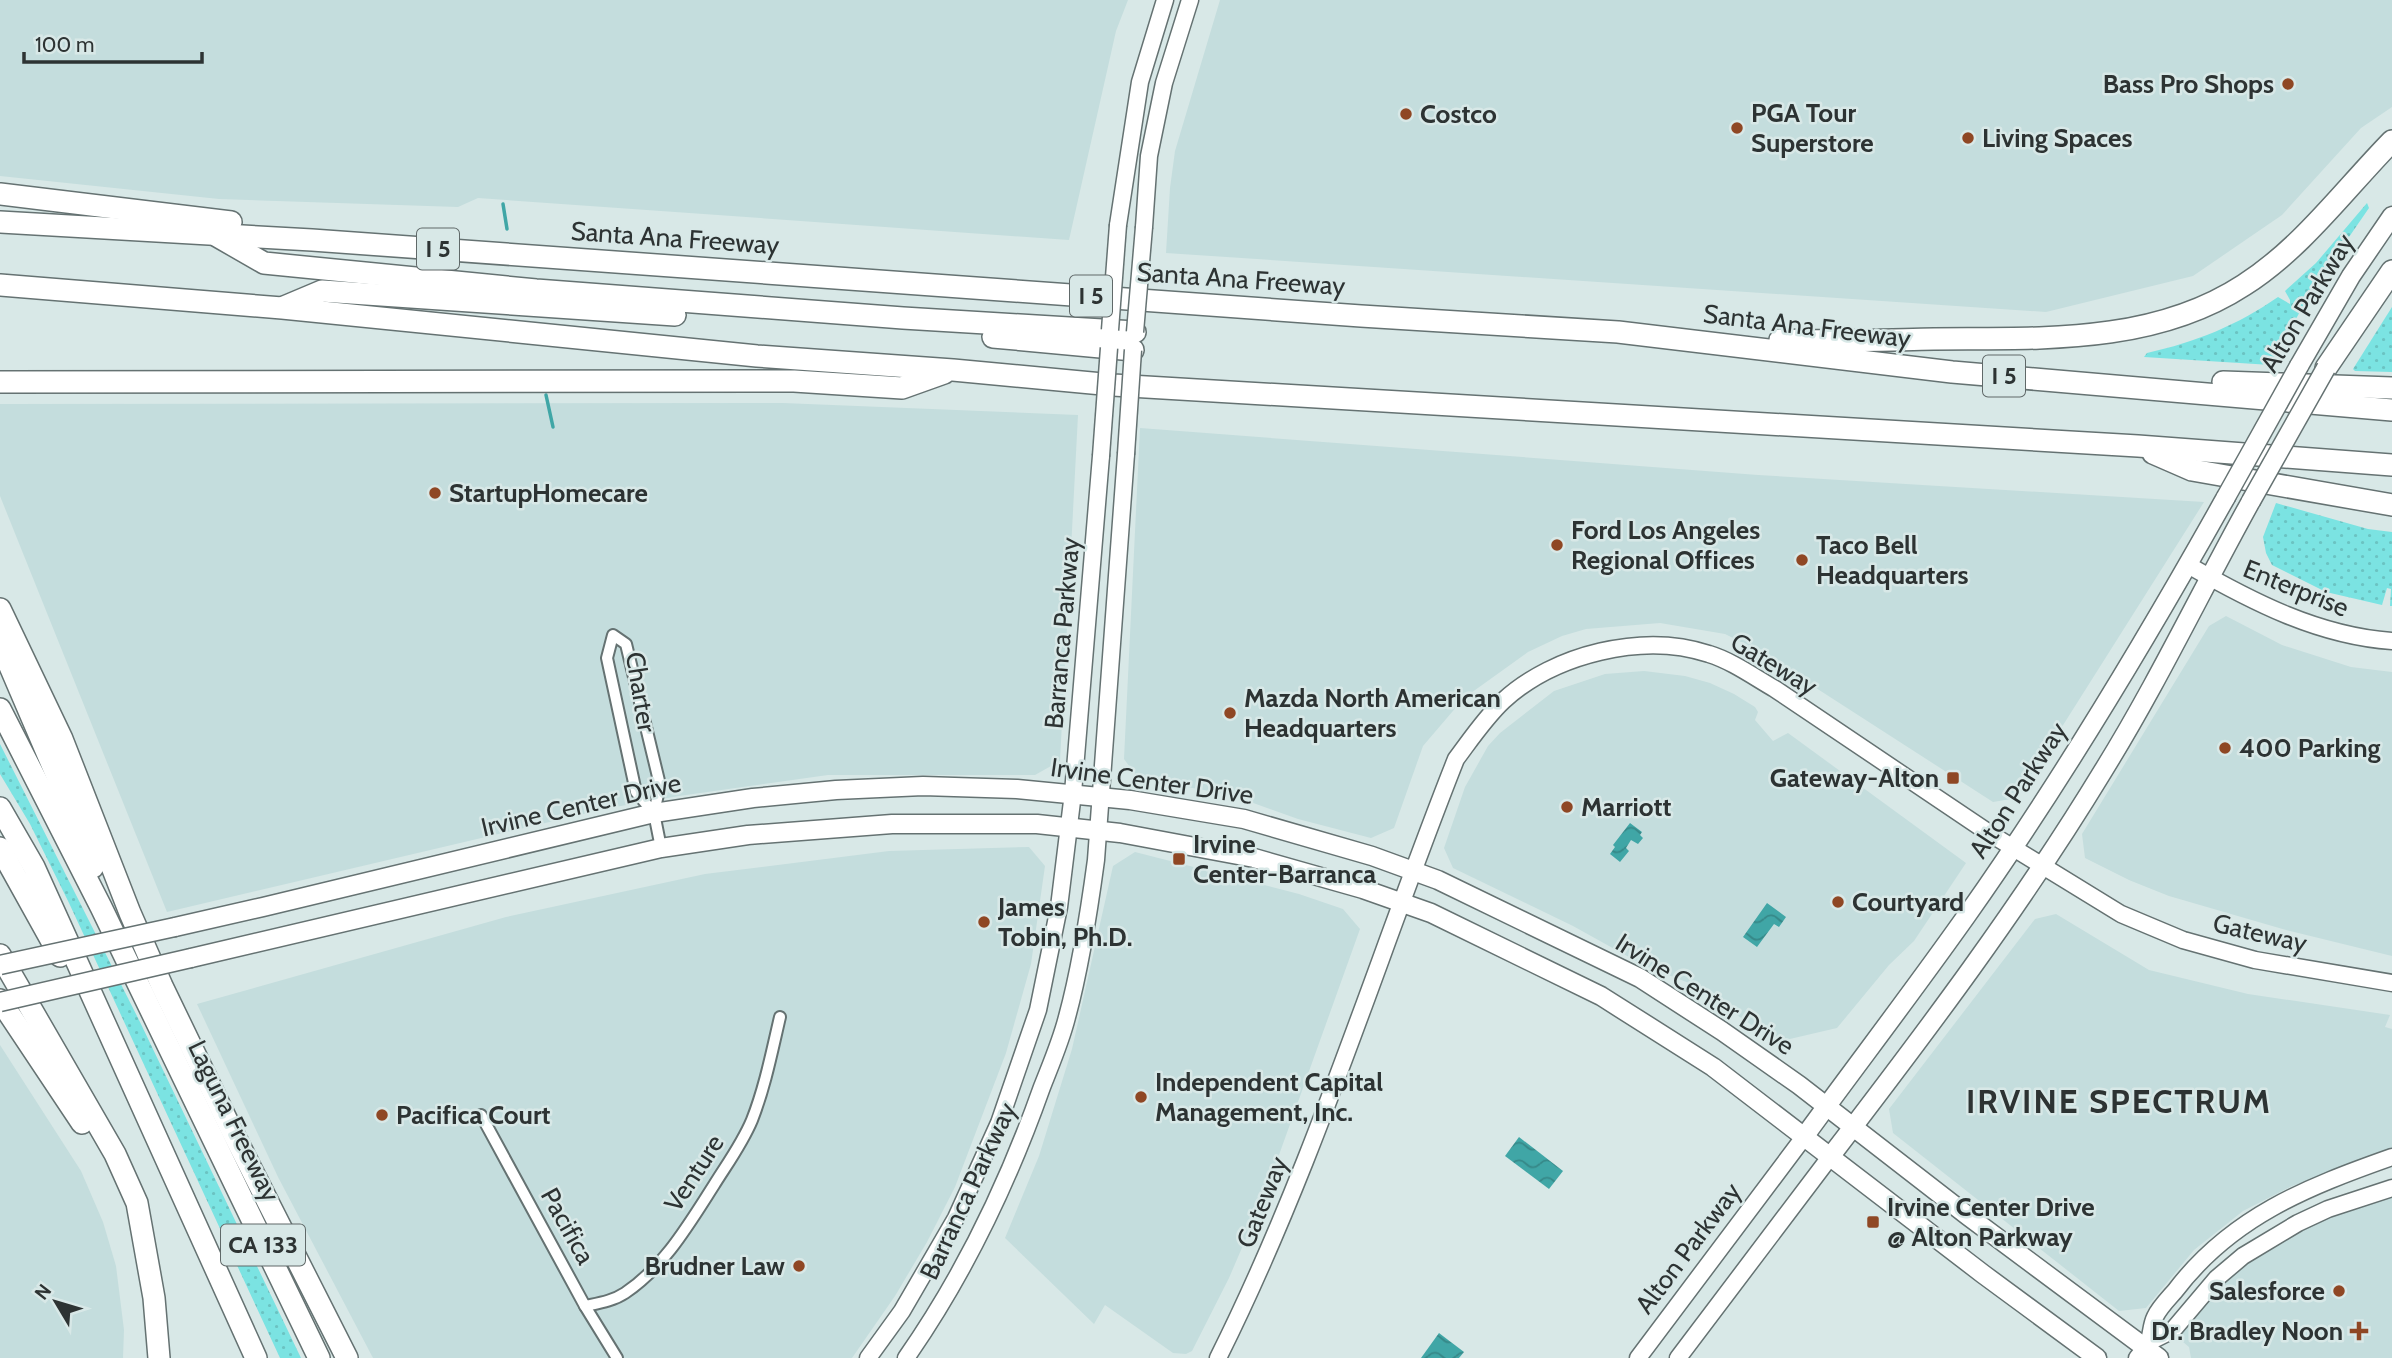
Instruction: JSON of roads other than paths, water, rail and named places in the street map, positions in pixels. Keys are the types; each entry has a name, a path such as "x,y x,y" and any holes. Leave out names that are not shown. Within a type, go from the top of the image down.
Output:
{"highway":[{"path":"1618,332 1794,340 2044,338 2145,326 2176,317 2225,297 2261,274 2314,225 2392,141"},
{"path":"0,194 226,220 269,237"},
{"name":"Santa Ana Freeway","path":"0,222 212,233 1618,332 1947,371 2392,410"},
{"path":"212,233 264,263 903,323 1134,341"},
{"path":"2326,369 2392,271"},
{"path":"0,285 282,307 757,356 953,370 1113,386 2138,446 2392,465"},
{"path":"282,307 322,291 903,323"},
{"path":"0,382 794,381 902,388 953,370"},
{"path":"1947,371 2392,388"},
{"path":"2138,446 2192,470 2392,505"},
{"path":"0,609 62,739 130,913 162,986 226,1120 347,1358"},
{"path":"0,643 91,859 101,907"},
{"path":"0,709 101,907"},
{"path":"0,808 34,867 152,1132"},
{"path":"0,848 152,1132"},
{"name":"Laguna Freeway","path":"101,907 319,1358"},
{"path":"0,955 115,1154 127,1180 141,1219 154,1298 159,1358"},
{"path":"0,1001 109,1168 127,1206 154,1298"},
{"name":"CA 133","path":"152,1132 256,1358"}],"main road":[{"name":"Barranca Parkway","path":"868,1358 902,1311 956,1218 999,1123 1038,1010 1059,907 1073,793 1118,225 1140,82 1165,0"},
{"name":"Barranca Parkway","path":"906,1358 931,1323 983,1228 1026,1132 1067,1019 1096,860 1151,144 1164,83 1190,0"},
{"name":"Alton Parkway","path":"1638,1358 1943,950 2082,741 2188,565 2351,276 2392,216"},
{"name":"Alton Parkway","path":"1678,1358 1972,970 2043,867 2115,751 2251,502 2392,258"},
{"name":"Enterprise","path":"2188,565 2234,592 2312,625 2346,635 2392,641"},
{"name":"Gateway","path":"1218,1358 1258,1279 1456,759 1483,722 1503,701 1543,673 1587,654 1624,647 1687,649 1725,660 1775,689 2012,847 2113,910 2183,940 2255,960 2392,983"},
{"name":"Irvine Center Drive","path":"0,965 263,908 654,813 727,800 836,790 923,786 1073,793 1244,819 1372,856 1438,880 1640,978 1732,1037 2147,1354"},
{"path":"0,1001 661,848 748,835 892,824 1037,824 1097,829 1254,858 1402,902 1442,918 1601,996 1713,1067 2097,1358"},
{"path":"2147,1354 2154,1317 2186,1276 2227,1237 2284,1200 2329,1179 2392,1157"},
{"path":"2147,1354 2151,1341 2173,1330 2217,1278 2242,1256 2288,1228 2328,1209 2392,1188"},
{"path":"2227,1237 2242,1256"}],"street":[{"name":"Charter","path":"654,813 636,792 607,658 612,635 626,644 660,785 654,813 661,848"},
{"name":"Venture","path":"585,1307 624,1294 639,1283 663,1260 696,1213 743,1141 763,1086 780,1017"},
{"name":"Pacifica","path":"481,1115 585,1307 617,1358"}],"water":[{"path":"1630,823 1642,832 1640,835 1643,838 1638,844 1631,840 1626,848 1629,851 1620,862 1610,854 1615,847 1613,845"},
{"path":"1767,903 1786,917 1779,927 1774,924 1757,947 1743,937"},
{"path":"1519,1137 1563,1171 1549,1189 1505,1156"},
{"path":"1439,1333 1464,1352 1459,1358 1421,1358"}],"waterway":[{"path":"503,204 507,229"},
{"path":"546,395 553,427"}],"place":[{"name":"Bass Pro Shops","path":"2288,84"},
{"name":"Costco","path":"1406,114"},
{"name":"PGA Tour Superstore","path":"1737,128"},
{"name":"Living Spaces","path":"1968,138"},
{"name":"StartupHomecare","path":"435,493"},
{"name":"Ford Los Angeles Regional Offices","path":"1557,545"},
{"name":"Taco Bell Headquarters","path":"1802,560"},
{"name":"Mazda North American Headquarters","path":"1230,713"},
{"name":"400 Parking","path":"2225,748"},
{"name":"Gateway-Alton","path":"1953,778"},
{"name":"Marriott","path":"1567,807"},
{"name":"Irvine Center-Barranca","path":"1179,859"},
{"name":"Courtyard","path":"1838,902"},
{"name":"James Tobin, Ph.D.","path":"984,922"},
{"name":"Independent Capital Management, Inc.","path":"1141,1097"},
{"name":"Pacifica Court","path":"382,1115"},
{"name":"Irvine Center Drive @ Alton Parkway","path":"1873,1222"},
{"name":"Brudner Law","path":"799,1266"},
{"name":"Salesforce","path":"2339,1291"},
{"name":"Dr. Bradley Noon","path":"2359,1331"}],"district":[{"name":"IRVINE SPECTRUM","path":"2119,1101"}]}
